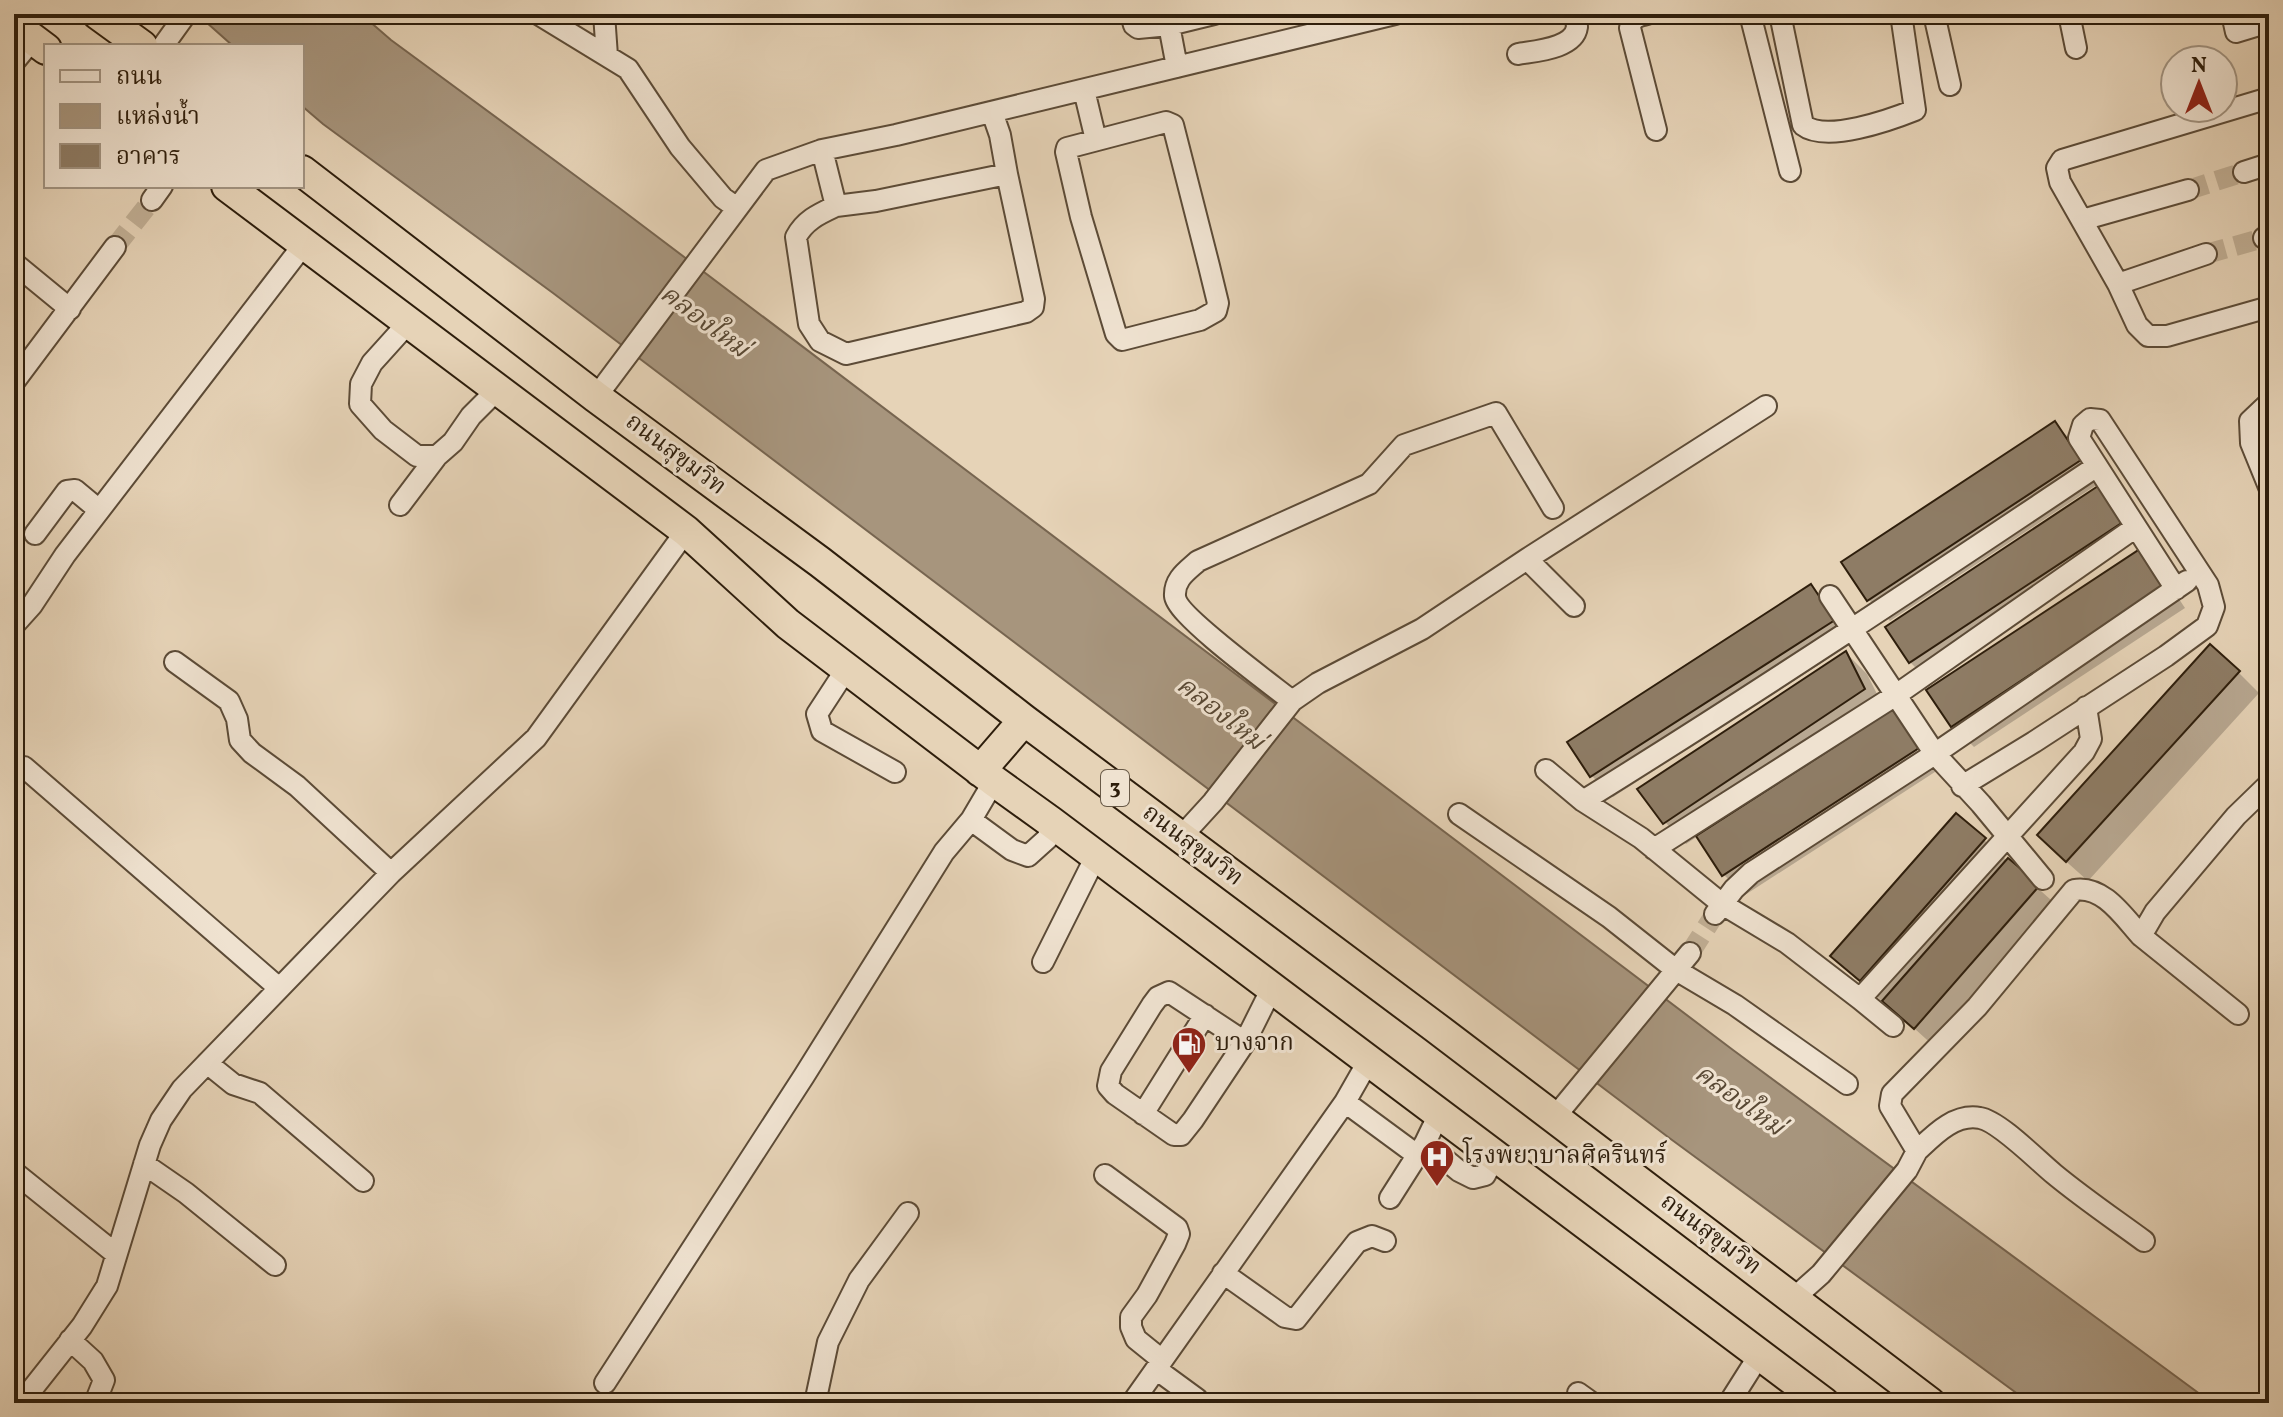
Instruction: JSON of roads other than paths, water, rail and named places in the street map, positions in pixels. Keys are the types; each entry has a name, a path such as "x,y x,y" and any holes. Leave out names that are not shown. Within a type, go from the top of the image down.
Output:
{"highway":[{"path":"98,14 158,43"},
{"name":"ถนนสุขุมวิท","path":"304,173 596,397 820,562 1024,720 1930,1403"},
{"path":"230,188 686,531 788,624 987,776 1824,1403"},
{"path":"987,776 1024,720"}],"street":[{"path":"158,43 186,14"},
{"path":"538,14 628,69 680,147 723,198 737,208"},
{"path":"604,14 607,56"},
{"path":"1131,14 1138,28 1169,25 1214,14"},
{"path":"596,397 766,170 822,150 1395,14"},
{"path":"1518,54 1556,48 1572,38 1577,27 1574,14"},
{"path":"1647,14 1636,17 1630,28 1656,130"},
{"path":"1750,14 1790,171"},
{"path":"1780,14 1803,125 1822,132 1884,122 1915,110 1901,14"},
{"path":"1934,14 1950,85"},
{"path":"2069,14 2076,48"},
{"path":"2232,14 2236,32 2269,22"},
{"path":"1169,25 1177,67"},
{"path":"1084,90 1096,140"},
{"path":"2269,98 2062,160 2057,168 2060,182 2118,284 2137,325 2148,336 2167,336 2269,307"},
{"path":"992,112 1000,135 1034,299 1033,307 1026,312 846,354 820,341 809,324 796,237 801,227 836,206 876,201 1007,174"},
{"path":"1166,122 1173,125 1218,303 1216,311 1200,320 1122,340 1116,334 1081,217 1066,152 1067,148 1096,140 1166,122"},
{"path":"822,150 836,206"},
{"path":"2244,172 2269,164"},
{"path":"2082,220 2188,190"},
{"path":"14,625 304,244"},
{"path":"14,382 115,247"},
{"path":"2118,284 2206,254"},
{"path":"14,263 70,309"},
{"path":"409,322 372,363 361,384 360,404 383,430 417,456 437,456"},
{"path":"400,505 437,456 453,442 471,416 497,390"},
{"path":"2269,403 2250,421 2251,443 2269,487"},
{"path":"1181,837 1213,802 1290,704 1318,683 1422,629 1766,406"},
{"path":"1290,704 1176,602 1176,584 1198,561 1369,484 1404,445 1496,413 1553,508"},
{"path":"1962,786 2166,656 2207,626 2214,607 2208,585 2100,420 2090,419 2083,425 2079,438 2176,589"},
{"path":"1583,801 1852,631 2097,466"},
{"path":"35,534 67,491 75,490 99,510"},
{"path":"1654,849 1896,695 2136,527"},
{"path":"21,1403 107,1286 144,1164 161,1120 182,1089 391,873 536,738 686,531"},
{"path":"1527,559 1574,606"},
{"path":"1719,909 1751,873 1935,754 2199,573"},
{"path":"1830,596 1935,754 2043,879"},
{"path":"175,662 229,701 237,719 240,740 252,753 297,786 391,873"},
{"path":"847,668 817,714 822,731 895,772"},
{"path":"1860,999 2084,752 2091,739 2086,707"},
{"path":"24,767 279,988"},
{"path":"1546,770 1583,801 1641,838 1719,909 1787,943 1893,1026"},
{"path":"605,1383 804,1076 944,852 971,820 987,776"},
{"path":"2141,936 2155,912 2236,816 2269,784"},
{"path":"1459,814 1609,917 1670,977 1735,1005 1847,1084"},
{"path":"971,820 1012,850 1028,856 1048,838 1051,822"},
{"path":"1043,962 1096,856"},
{"path":"1917,1151 1890,1106 1892,1094 1977,1007 2074,890 2099,892 2141,936 2238,1014"},
{"path":"1554,1118 1690,953"},
{"path":"1245,1042 1169,992 1158,997 1152,1005 1109,1078 1108,1086 1174,1135 1181,1135 1245,1042 1272,988"},
{"path":"1143,1114 1205,1015"},
{"path":"1132,1403 1345,1102 1369,1060"},
{"path":"207,1063 233,1084 260,1093 363,1181"},
{"path":"1345,1102 1473,1178 1485,1175 1493,1154"},
{"path":"1390,1198 1439,1114"},
{"path":"1794,1298 1821,1274 1907,1170 1917,1151 1940,1129 1960,1120 1981,1118 2002,1129 2055,1175 2144,1241"},
{"path":"144,1164 197,1201 275,1265"},
{"path":"14,1172 116,1254"},
{"path":"1105,1175 1177,1228 1179,1234 1175,1244 1131,1317 1131,1327 1136,1339 1159,1365 1197,1399"},
{"path":"815,1403 828,1342 859,1280 908,1213"},
{"path":"1223,1273 1285,1317 1296,1319 1357,1242 1372,1236 1385,1241"},
{"path":"70,1340 93,1361 104,1380 95,1403"},
{"path":"1729,1403 1760,1354"}],"water":[{"name":"คลองใหม่","path":"197,14 361,14 391,40 618,207 1733,1050 2212,1403 2030,1403 1668,1137 553,293 323,124 304,108 304,44 231,44"}],"tunnel":[{"path":"2188,190 2244,172"},
{"path":"115,247 152,200"},
{"path":"2206,254 2264,238"},
{"path":"1690,953 1715,914"}],"place":[{"name":"บางจาก","path":"1189,1075"},
{"name":"โรงพยาบาลศิครินทร์","path":"1437,1188"}]}
